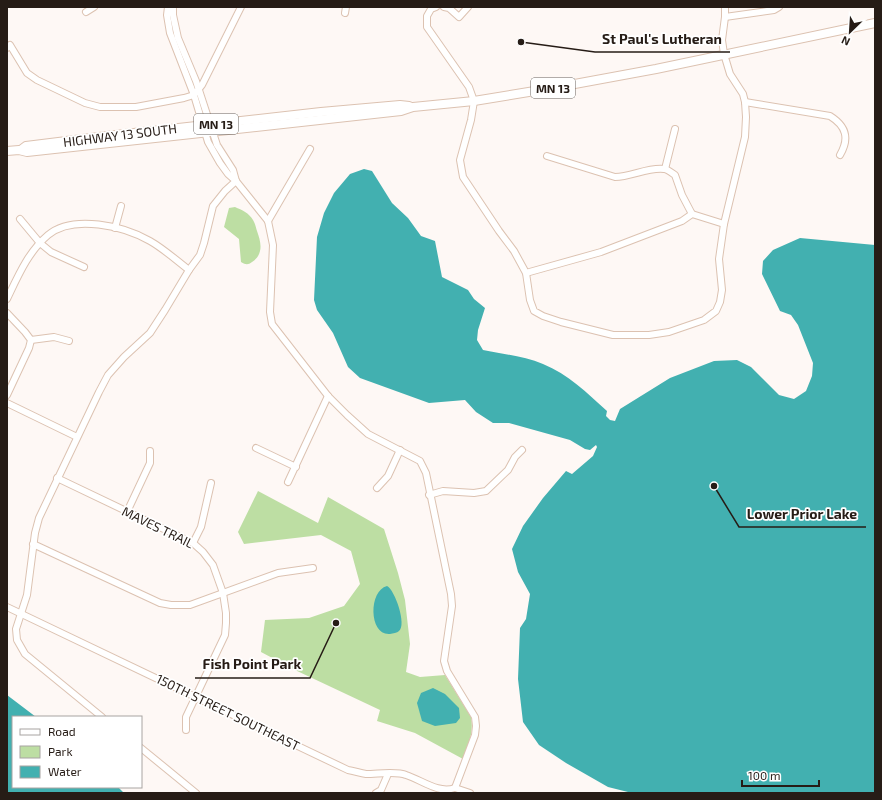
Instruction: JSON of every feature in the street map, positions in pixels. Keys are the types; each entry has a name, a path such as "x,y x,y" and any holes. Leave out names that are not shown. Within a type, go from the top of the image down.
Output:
{"main road":[{"name":"HIGHWAY 13 SOUTH","path":"7,151 20,150 27,152 212,128 401,111 414,107 474,100 648,70 875,23"}],"street":[{"path":"86,12 94,7"},
{"path":"168,7 170,33 218,145 233,170 236,181"},
{"path":"173,7 173,16 178,38 196,92 203,129 208,142 228,174 236,181 268,222 273,245 270,312 272,324 328,396 346,415 368,434 420,461 426,473 429,495 440,538 451,594 452,606 444,661 447,671 474,717 476,726 475,735 455,788"},
{"path":"7,48 10,45 27,73 37,80 85,102 100,107 136,106 184,98 196,92 202,85 241,7"},
{"path":"436,7 431,9 427,16 427,27 470,87 474,100 471,120 460,160 463,177 514,250 526,273 530,300 534,311 543,316 561,322 613,335 649,335 669,332 704,320 716,311 720,302 722,290 719,259 724,224 746,137 745,102 743,94 730,74 724,54 722,40 725,7"},
{"path":"444,7 449,8 459,17 468,7"},
{"path":"725,17 774,10 779,7"},
{"path":"745,102 830,116 838,122 844,130 846,140 840,155"},
{"path":"665,169 675,129"},
{"path":"268,222 310,150"},
{"path":"547,156 615,177 626,177 652,170 665,169 675,175 682,195 692,214 724,224"},
{"path":"101,716 25,654 17,640 16,629 27,595 33,544 39,518 108,375 124,357 150,333 200,255 213,206 225,191 236,181"},
{"path":"115,228 121,206"},
{"path":"526,273 601,252 682,221 692,214"},
{"path":"20,218 40,243 51,252 84,267"},
{"path":"7,299 27,260 40,243 49,234 60,228 72,225 97,224 132,233 150,241 167,252 189,270"},
{"path":"7,313 31,340"},
{"path":"31,340 54,337 69,341"},
{"path":"7,395 29,348 31,340"},
{"path":"288,482 328,396"},
{"path":"7,403 78,437"},
{"path":"256,448 296,467"},
{"path":"377,488 388,476 400,450"},
{"path":"429,495 443,491 474,493 486,491 508,470 515,457 522,450"},
{"path":"127,512 150,463 150,451"},
{"name":"MAVES TRAIL","path":"57,478 194,543 213,565 223,593 226,613 225,635 186,717 186,730"},
{"path":"194,543 201,527 212,483"},
{"path":"33,544 160,603 171,605 190,605 278,573 312,568"},
{"name":"150TH STREET SOUTHEAST","path":"7,607 348,770 364,774 405,774 441,790 449,791 455,788 470,793"},
{"path":"142,749 196,793"},
{"path":"376,793 381,790 388,774"}],"green space":[{"path":"235,207 245,212 254,221 260,239 260,252 256,259 248,264 241,262 239,239 224,227 229,208"},
{"path":"258,491 318,523 328,497 384,529 405,600 410,644 406,672 420,677 445,675 471,717 471,734 463,759 415,733 377,721 380,710 295,670 261,652 265,620 309,618 344,606 360,584 351,551 321,535 244,544 238,532"}],"water":[{"path":"364,169 372,171 392,203 408,218 421,236 435,241 442,277 468,290 474,299 485,308 478,330 477,340 483,350 528,359 552,368 585,391 607,411 606,416 610,420 615,421 620,409 670,378 714,361 737,360 751,367 779,395 794,399 806,391 812,376 813,363 798,325 791,315 780,311 762,274 763,261 773,250 800,238 875,245 875,793 632,793 608,787 566,763 539,745 523,722 518,679 520,628 526,619 530,594 518,572 512,549 523,526 543,498 566,471 572,474 593,456 597,447 596,445 590,450 585,449 570,440 509,423 493,423 476,412 465,400 429,403 360,378 348,367 333,333 317,310 314,300 317,237 324,213 334,193 350,174"},
{"path":"387,586 396,600 402,622 399,631 390,634 383,633 378,628 374,613 376,596"},
{"path":"433,688 445,694 459,708 460,718 456,723 435,726 422,721 417,703 421,693"},
{"path":"7,695 35,716 12,716 12,788 119,788 124,793 7,793"}],"place":[{"name":"St Paul's Lutheran","path":"521,42"},
{"name":"Lower Prior Lake","path":"714,486"},
{"name":"Fish Point Park","path":"336,623"}]}
